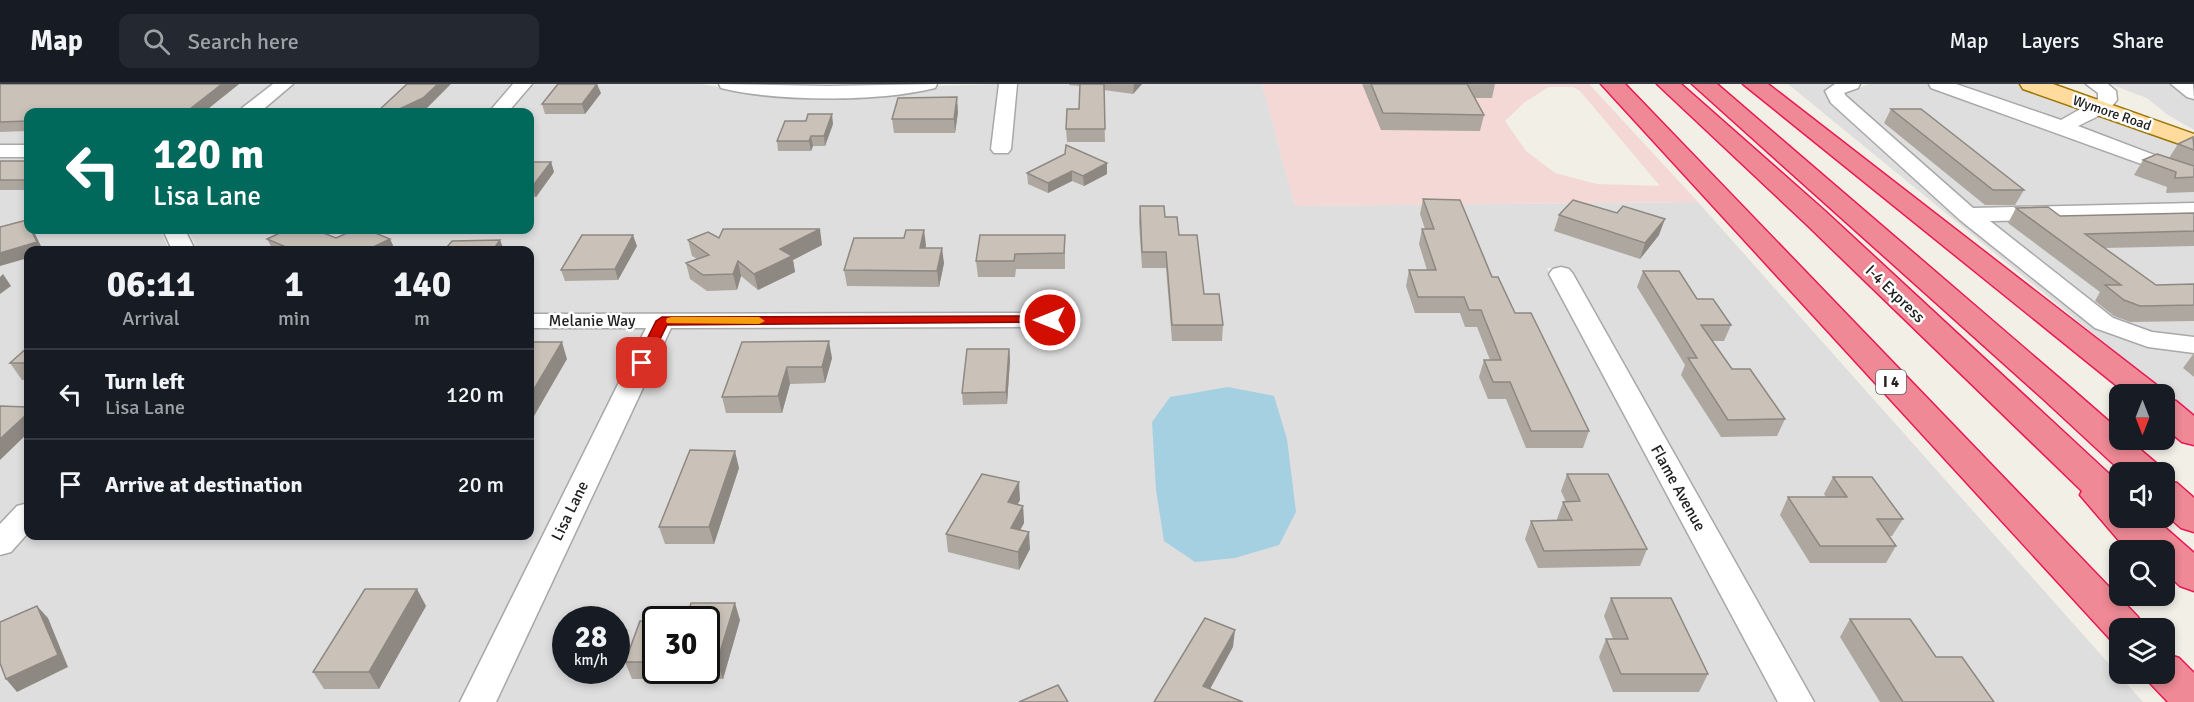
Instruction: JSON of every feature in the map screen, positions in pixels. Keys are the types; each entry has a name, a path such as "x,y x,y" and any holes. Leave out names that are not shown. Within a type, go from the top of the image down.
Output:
{"highway":[{"name":"I 4","path":"1612,84 2115,618"},
{"name":"I-4 Express","path":"1668,84 1815,217 2109,496"},
{"name":"I-4 Express","path":"1703,84 2132,462"},
{"path":"1754,84 2134,384"},
{"path":"2175,418 2194,434"},
{"path":"2040,432 2140,540"},
{"path":"2175,501 2194,517"},
{"path":"2142,528 2194,576"},
{"path":"2175,579 2194,599"},
{"path":"2175,681 2194,701"}],"main road":[{"name":"Wymore Road","path":"2031,84 2194,142"},
{"path":"2100,84 2133,96 2194,136"}],"street":[{"path":"254,108 284,84"},
{"path":"502,108 523,84"},
{"path":"728,84 794,92 835,92 928,84"},
{"path":"1001,149 1008,84"},
{"path":"1851,84 1834,91 1838,99 1968,215 2104,323 2129,335 2149,341 2194,345"},
{"path":"1938,84 2062,127 2194,177"},
{"path":"2062,127 2099,108 2108,100 2107,91 2095,84"},
{"path":"2180,84 2194,93"},
{"path":"0,151 24,150"},
{"path":"1968,215 2194,210"},
{"name":"Flame Avenue","path":"1561,274 1796,702"},
{"name":"Melanie Way","path":"534,321 1050,320"},
{"name":"Lisa Lane","path":"478,702 662,321"},
{"path":"0,544 24,518"}],"shaded area":[{"path":"0,84 276,84 246,108 24,108 24,146 0,146"},
{"path":"292,84 515,84 494,108 263,108"},
{"path":"531,84 702,84 743,92 1000,84 992,154 1010,154 1016,84 1262,84 1295,206 1698,202 2109,664 2109,684 2127,684 2143,702 1812,702 1567,267 1547,268 1780,702 494,702 670,328 1061,327 1061,313 534,314 534,246 196,246 190,234 534,234 534,108 510,108"},
{"path":"1262,84 1589,84 1698,202 1295,206","holes":["1549,87 1573,87 1580,91 1660,186 1597,184 1555,173 1526,151 1505,121 1525,102"]},
{"path":"1788,84 1834,84 1825,90 1830,99 2099,327 2155,349 2194,353 2194,416 2175,400 2175,384 2155,384"},
{"path":"1869,84 1927,84 2058,130 2194,182 2194,204 1971,209 1844,94"},
{"path":"1948,84 2018,84 2085,107 2056,121"},
{"path":"2110,84 2194,84 2194,130 2168,115 2147,98"},
{"path":"2105,114 2194,146 2194,173 2077,129"},
{"path":"0,155 24,155 24,234 162,234 167,246 24,246 24,504 0,530"},
{"path":"2194,216 2194,337 2166,337 2112,320 1985,221"},
{"path":"534,328 648,328 463,702 0,702 0,558 24,532 24,540 534,540"}],"water":[{"path":"1228,387 1274,396 1287,439 1296,512 1279,545 1235,558 1195,562 1164,541 1156,490 1152,422 1170,397"}],"building":[{"path":"0,84 222,84 191,108 24,108 24,121 0,122"},
{"path":"407,84 438,84 423,98 402,108 381,108"},
{"path":"558,84 597,84 582,104 542,104"},
{"path":"1080,84 1104,84 1105,129 1066,129 1067,109 1079,109"},
{"path":"1371,84 1467,84 1484,115 1383,113"},
{"path":"957,97 954,119 892,119 898,98"},
{"path":"1891,109 1921,109 2024,190 1993,190"},
{"path":"808,114 832,114 824,136 811,136 809,141 777,141 785,121 806,121"},
{"path":"2193,137 2194,150 2178,144"},
{"path":"1066,145 1107,163 1083,176 1072,171 1048,183 1027,173 1065,154"},
{"path":"2157,154 2194,166 2194,177 2175,178 2176,172 2143,160"},
{"path":"0,161 24,161 24,180 0,180"},
{"path":"534,162 551,162 534,184"},
{"path":"1423,199 1460,200 1492,277 1498,277 1515,313 1531,313 1589,431 1531,431 1510,382 1493,382 1484,360 1501,360 1481,310 1469,310 1464,297 1418,297 1409,270 1436,270 1422,229 1434,229"},
{"path":"1573,200 1617,213 1623,206 1665,219 1645,243 1559,215"},
{"path":"1140,206 1164,206 1165,217 1177,217 1179,235 1197,235 1204,294 1219,294 1223,325 1172,325 1166,252 1142,252"},
{"path":"2048,207 2060,216 2194,213 2194,231 2085,234 2156,285 2194,284 2194,305 2140,306 2124,300 2105,285 2121,285 2016,208"},
{"path":"24,221 24,234 33,234 37,242 0,253 0,227"},
{"path":"723,229 820,229 780,249 792,256 754,274 738,261 733,274 703,275 686,263 709,255 688,240 708,232 719,238"},
{"path":"906,230 924,230 920,248 942,248 937,271 844,270 854,238 904,238"},
{"path":"278,234 326,234 336,238 345,234 378,234 390,239 375,246 284,246 267,239"},
{"path":"582,235 633,235 615,269 561,270"},
{"path":"980,235 1065,235 1064,253 1015,254 1014,261 976,261"},
{"path":"500,240 496,246 448,246 452,241"},
{"path":"1643,271 1679,271 1697,299 1713,299 1731,325 1701,325 1732,369 1750,369 1785,419 1728,420 1688,358 1697,358"},
{"path":"829,341 822,367 787,367 778,396 722,397 742,342"},
{"path":"534,342 562,342 534,389"},
{"path":"967,349 1009,349 1006,392 962,393"},
{"path":"24,351 24,363 10,363"},
{"path":"0,406 24,407 24,417 0,439"},
{"path":"690,450 735,451 709,527 659,527"},
{"path":"982,474 1019,482 1008,502 1023,506 1011,528 1029,532 1018,552 946,534"},
{"path":"1567,474 1608,474 1647,549 1544,551 1531,521 1572,520 1563,502 1580,501"},
{"path":"1833,477 1872,477 1903,519 1877,519 1896,546 1820,546 1788,497 1847,497"},
{"path":"365,589 417,589 369,672 313,672"},
{"path":"1611,598 1671,598 1708,674 1621,674 1606,639 1628,639"},
{"path":"691,603 735,603 720,652 720,606 690,606"},
{"path":"37,606 58,655 6,679 0,663 0,622"},
{"path":"1205,618 1235,630 1203,686 1243,702 1154,702"},
{"path":"1850,619 1910,619 1936,657 1962,657 1994,702 1903,702"},
{"path":"640,621 642,621 642,662 630,662 630,648"},
{"path":"1058,685 1068,702 1019,702"}],"slow traffic":[{"path":"672,321 759,321"}],"route":[{"path":"642,363 662,321 1050,320"}]}
